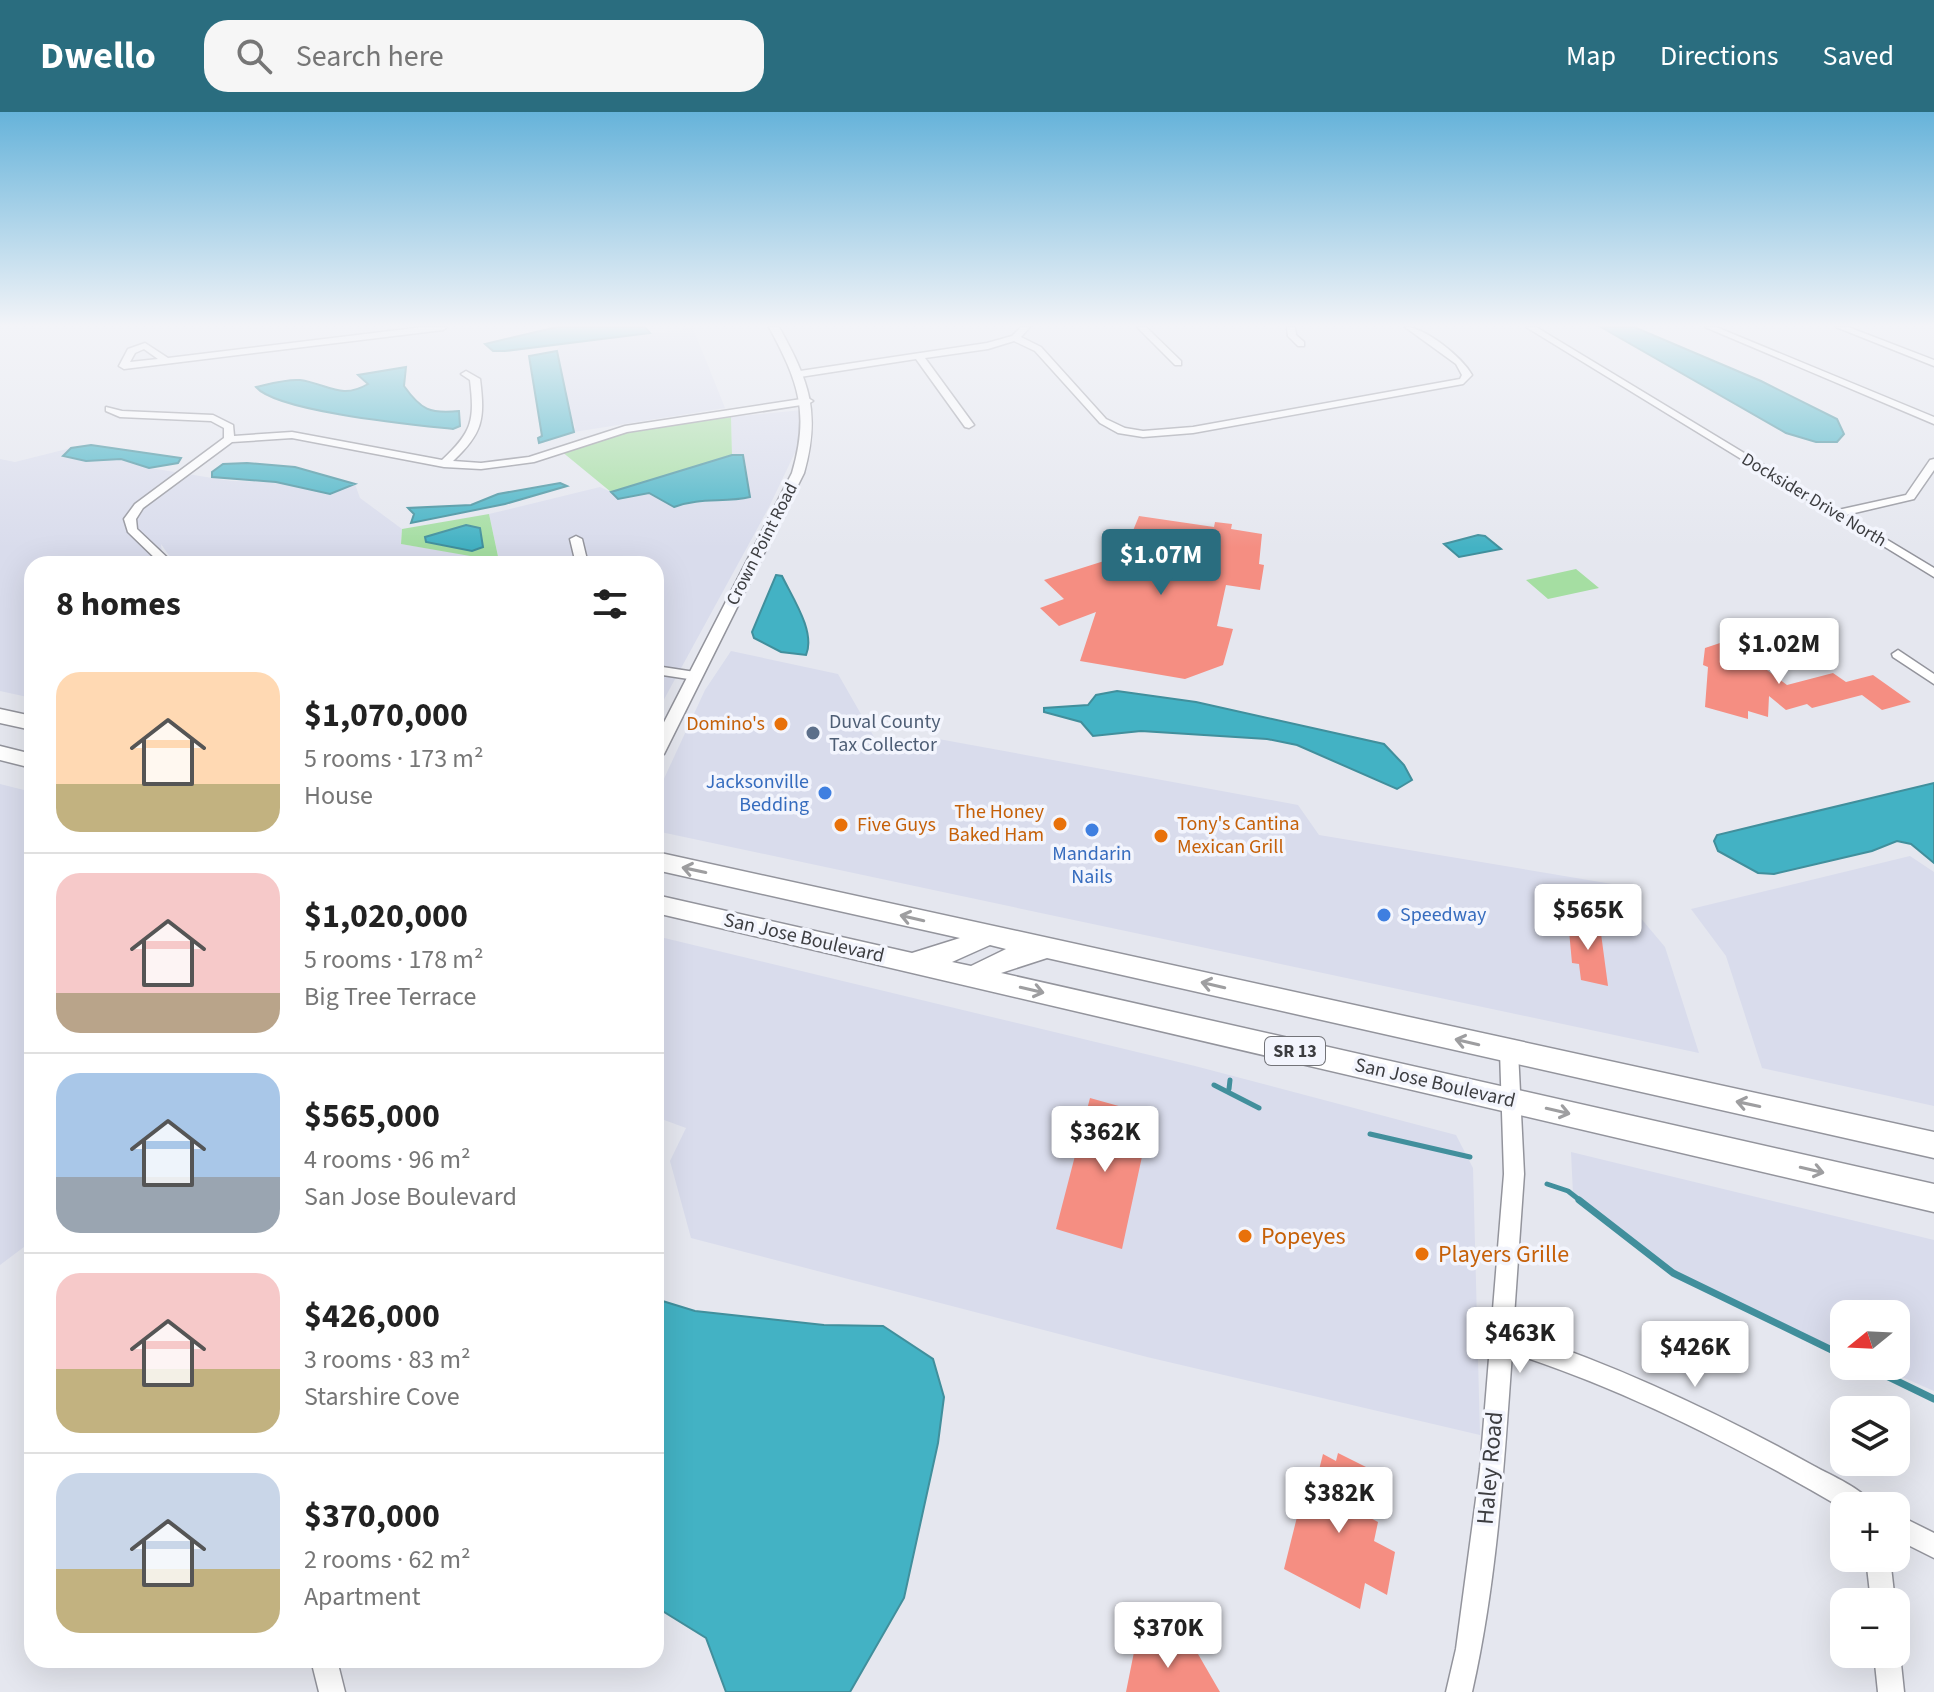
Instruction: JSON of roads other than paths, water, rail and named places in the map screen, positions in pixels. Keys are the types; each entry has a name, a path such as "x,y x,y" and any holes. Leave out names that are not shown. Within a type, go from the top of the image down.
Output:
{"main road":[{"path":"0,716 24,721"},
{"path":"0,753 24,759"},
{"name":"SR 13","path":"664,863 1934,1145"},
{"name":"San Jose Boulevard","path":"664,906 1934,1198"},
{"path":"911,963 959,950 988,935"},
{"path":"975,977 1001,960 1047,948"}],"street":[{"path":"444,464 469,442 480,421 478,401"},
{"path":"160,556 132,530 130,519 139,506 229,439 292,435 444,464 481,466 515,463 607,433 808,401"},
{"name":"Crown Point Road","path":"664,738 798,473 810,427 808,401"},
{"path":"951,401 969,425"},
{"path":"1085,401 1103,421 1122,431 1143,434 1193,430 1365,401"},
{"name":"Docksider Drive North","path":"1651,401 1934,573"},
{"path":"1885,401 1934,421"},
{"path":"109,409 120,414 213,418 229,427 229,439"},
{"path":"1836,514 1910,497 1934,462"},
{"path":"576,539 580,556"},
{"path":"1898,654 1934,680"},
{"path":"664,671 695,676"},
{"name":"Haley Road","path":"1459,1692 1469,1649 1491,1476 1514,1174 1509,1051"},
{"path":"1500,1338 1559,1356 1657,1396 1774,1454 1838,1492"},
{"path":"1910,1533 1934,1546"},
{"path":"326,1668 332,1692"},
{"path":"1888,1668 1891,1692"}],"water":[{"path":"281,401 417,401 433,411 459,411 460,426 453,429 380,421"},
{"path":"536,401 567,401 574,432 539,443 538,438 542,436"},
{"path":"1730,401 1800,401 1837,419 1844,434 1837,442 1816,442 1786,433"},
{"path":"91,445 181,458 178,463 149,468 121,459 86,461 63,456 71,448"},
{"path":"732,455 743,455 750,497 693,502 674,507 649,493 618,499 611,492"},
{"path":"223,464 295,467 355,484 330,494 276,482 212,477 212,472"},
{"path":"560,483 567,486 505,504 411,523 414,514 408,508 471,505 498,494"},
{"path":"466,525 480,528 483,547 472,551 426,542 425,537"},
{"path":"1485,536 1501,549 1459,557 1444,544"},
{"path":"776,575 782,576 802,615 808,636 806,655 781,652 754,638 752,632"},
{"path":"1117,691 1196,702 1384,744 1404,765 1412,780 1397,789 1297,745 1267,739 1141,731 1093,736 1081,722 1044,712 1044,708 1088,705 1096,695"},
{"path":"1934,783 1934,863 1911,844 1897,841 1872,851 1774,874 1758,873 1718,851 1714,841 1717,835"},
{"path":"664,1301 695,1311 824,1325 883,1326 933,1359 944,1397 938,1443 904,1598 850,1692 726,1692 706,1638 664,1612"}],"waterway":[{"path":"1229,1089 1230,1080"},
{"path":"1214,1085 1259,1108"},
{"path":"1370,1134 1470,1157"},
{"path":"1547,1184 1568,1191 1582,1202"},
{"path":"1579,1200 1673,1273 1830,1349"},
{"path":"1895,1380 1934,1399"}],"place":[{"name":"Domino's","path":"781,724"},
{"name":"Duval County Tax Collector","path":"813,733"},
{"name":"Jacksonville Bedding","path":"825,793"},
{"name":"The Honey Baked Ham","path":"1060,824"},
{"name":"Five Guys","path":"841,825"},
{"name":"Mandarin Nails","path":"1092,830"},
{"name":"Tony's Cantina Mexican Grill","path":"1161,836"},
{"name":"Speedway","path":"1384,915"},
{"name":"Popeyes","path":"1245,1236"},
{"name":"Players Grille","path":"1422,1254"}]}
